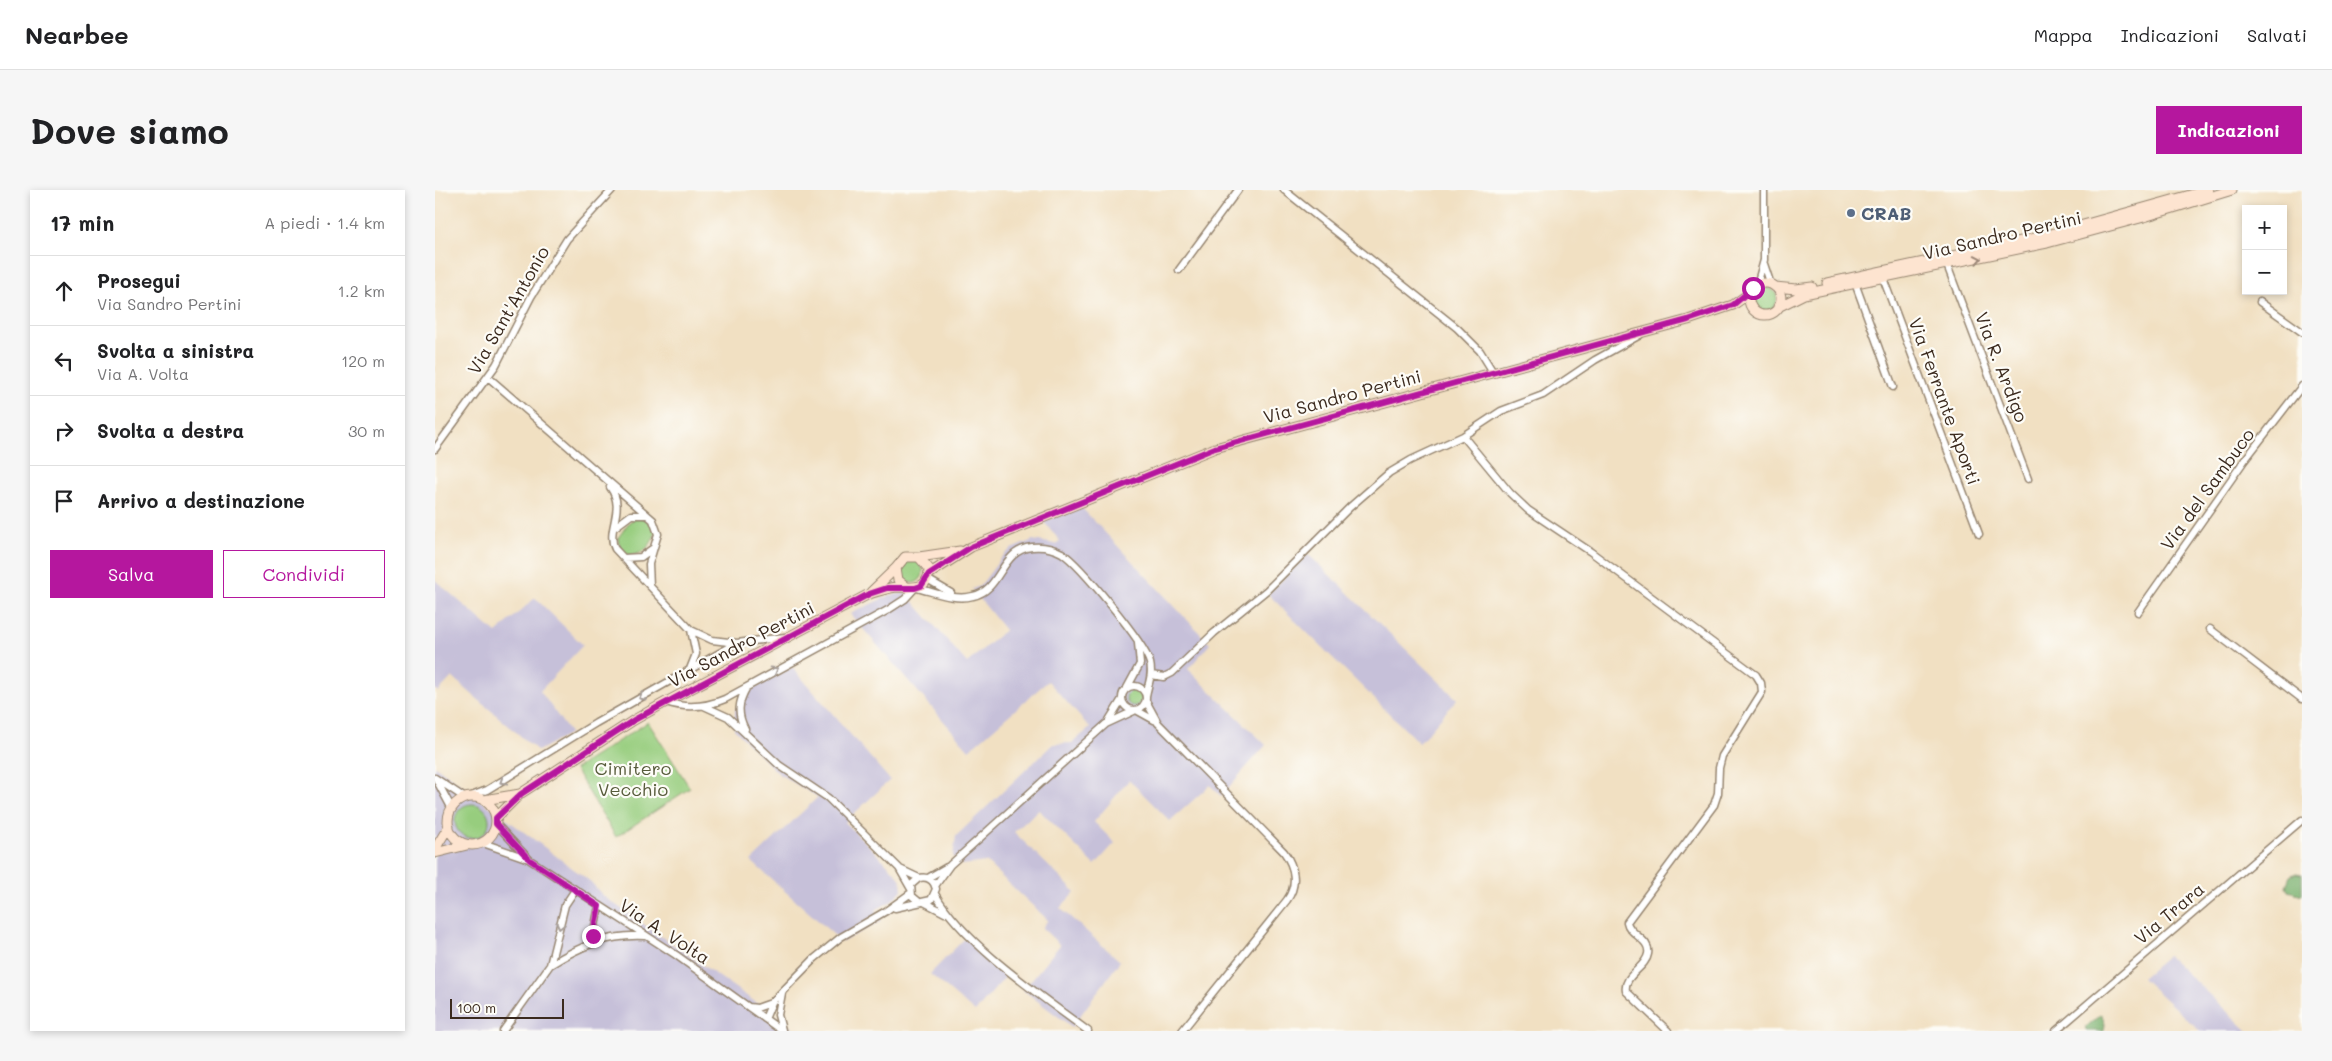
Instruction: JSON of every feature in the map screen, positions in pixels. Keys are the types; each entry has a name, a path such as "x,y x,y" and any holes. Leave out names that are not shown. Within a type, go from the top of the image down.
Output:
{"main road":[{"name":"Via Sandro Pertini","path":"496,821 521,794 634,720 869,594 887,588 913,588 965,550 1210,450 1645,332 1723,309 1733,305 1750,293 1757,285 1807,288 2044,236 2207,190"},
{"name":"Via Sandro Pertini","path":"1723,309 1754,310 1768,315 1804,294 1947,265 2097,230 2232,190"},
{"path":"1773,286 1780,296 1779,307"},
{"path":"1750,293 1749,303 1754,310"},
{"path":"869,594 905,557 919,557 965,550"},
{"path":"919,557 927,564 928,577"},
{"path":"896,568 898,580 913,588"},
{"name":"Via Sandro Pertini","path":"484,800 521,794"},
{"path":"435,849 449,826 451,809 467,798 484,800 493,809 496,821 492,836 483,843 435,853"},
{"path":"449,826 455,838 467,845"}],"street":[{"name":"Via Sant'Antonio","path":"435,449 488,377 531,297 567,239 612,190"},
{"path":"1179,270 1238,190"},
{"path":"1284,190 1457,328 1480,351 1493,372"},
{"path":"1757,285 1764,260 1764,190"},
{"path":"1764,260 1773,286"},
{"name":"Via R. Ardigo","path":"1947,265 2029,479"},
{"name":"Via Ferrante Aporti","path":"1883,278 1979,534"},
{"path":"1855,283 1893,387"},
{"path":"2260,302 2302,332"},
{"path":"1151,675 1164,677 1173,673 1219,629 1267,590 1357,500 1389,473 1411,460 1463,436 1497,413 1543,395 1595,360 1645,332"},
{"path":"488,377 651,518 657,531 655,546 649,564 650,586"},
{"name":"Via del Sambuco","path":"2138,612 2244,461 2302,386"},
{"path":"1463,436 1505,487 1529,510 1591,552 1756,675 1761,683 1761,695 1721,759 1719,793 1714,805 1627,922 1630,929 1646,944 1648,954 1628,981 1625,989 1630,997 1668,1031"},
{"path":"603,478 616,498 615,527 611,536 613,544 691,630 712,640 737,643 798,633"},
{"path":"615,527 623,519 634,514 651,518"},
{"path":"624,558 641,557 655,546"},
{"path":"666,702 682,706 703,706 725,699 749,684 888,610 905,599 913,588 959,597 975,596 989,588 1008,559 1019,551 1033,547 1053,549 1063,554 1076,565 1135,635 1148,657 1151,675 1146,699 1141,708 1106,724"},
{"path":"928,577 959,597"},
{"path":"2210,629 2302,699"},
{"path":"690,670 696,654 691,630"},
{"path":"886,912 931,900 935,894 935,886 950,865 1106,724 1122,700 1123,693 1140,664 1141,653 1135,635"},
{"path":"435,778 467,798 487,790 596,722 737,643"},
{"path":"749,684 738,711 741,722 751,738"},
{"path":"1127,688 1139,687 1158,722 1283,852 1291,863 1294,878 1293,890 1287,900 1182,1031"},
{"path":"1122,700 1127,708 1158,722"},
{"path":"703,706 725,715 784,768 828,798 899,868 911,891 921,902 950,915"},
{"path":"435,778 451,809"},
{"name":"Via Trara","path":"2057,1031 2302,820"},
{"name":"Via A. Volta","path":"496,821 530,860"},
{"name":"Via A. Volta","path":"483,843 530,860 676,955 782,1031"},
{"path":"899,868 919,878 927,878 950,865"},
{"path":"765,1019 772,1002 814,959 841,937 886,912 911,891 913,882 919,878"},
{"path":"927,878 935,886"},
{"path":"503,1031 550,965 565,905 575,890"},
{"path":"935,894 950,915 992,956 1089,1031"},
{"path":"588,943 595,929 599,906"},
{"path":"550,965 588,943 604,939 645,936"},
{"path":"782,992 778,1019 782,1031"},
{"path":"749,1007 757,1008 772,1002"},
{"path":"765,1019 779,1006"}],"shaded area":[{"path":"1080,506 1210,644 1188,669 1266,745 1221,796 1210,785 1170,821 1129,780 1094,822 1115,843 1095,865 1039,810 1014,832 1075,892 1060,908 1120,961 1072,1027 1023,990 1060,945 1042,928 1048,920 986,862 962,865 953,856 956,836 1053,744 1072,743 1090,728 1048,681 969,750 850,614 890,595 906,593 967,663 1005,630 972,589 980,586 1002,557 1011,549 1033,540 1055,544 1060,541 1044,522"},
{"path":"1308,554 1457,699 1419,743 1268,594"},
{"path":"435,580 496,633 535,598 583,645 540,691 570,733 538,751 452,677 438,692 435,689"},
{"path":"792,667 890,780 845,822 895,872 901,880 902,890 890,902 875,910 881,921 842,942 751,861 818,797 779,774 734,729 735,710 752,688"},
{"path":"435,766 591,882 603,896 797,1031 435,1031"},
{"path":"966,937 1006,976 975,1012 930,974"},
{"path":"2168,956 2248,1031 2200,1031 2142,978"}],"green space":[{"path":"1765,287 1773,291 1777,299 1773,307 1765,311 1757,307 1753,299 1757,291"},
{"path":"636,518 647,519 656,531 646,549 638,554 628,555 620,549 618,538 629,522"},
{"path":"908,561 916,561 923,568 923,576 916,583 908,583 901,576 901,568"},
{"path":"1134,690 1140,692 1142,698 1140,704 1134,706 1128,704 1126,698 1128,692"},
{"name":"Cimitero Vecchio","path":"648,722 690,788 616,837 575,769"},
{"path":"472,804 484,809 489,821 484,833 472,838 460,833 455,821 460,809"},
{"path":"2296,873 2302,874 2302,895 2288,891 2286,886 2290,876"},
{"path":"2101,1014 2105,1024 2104,1031 2086,1031 2085,1028"}],"place":[{"name":"CRAB","path":"1851,213"}],"route":[{"path":"593,936 599,906 530,860 496,824 496,818 521,794 634,720 666,702 869,594 887,588 915,588 921,586 926,582 929,574 971,547 1205,452 1263,434 1665,327 1733,305 1741,301 1753,288"}]}
